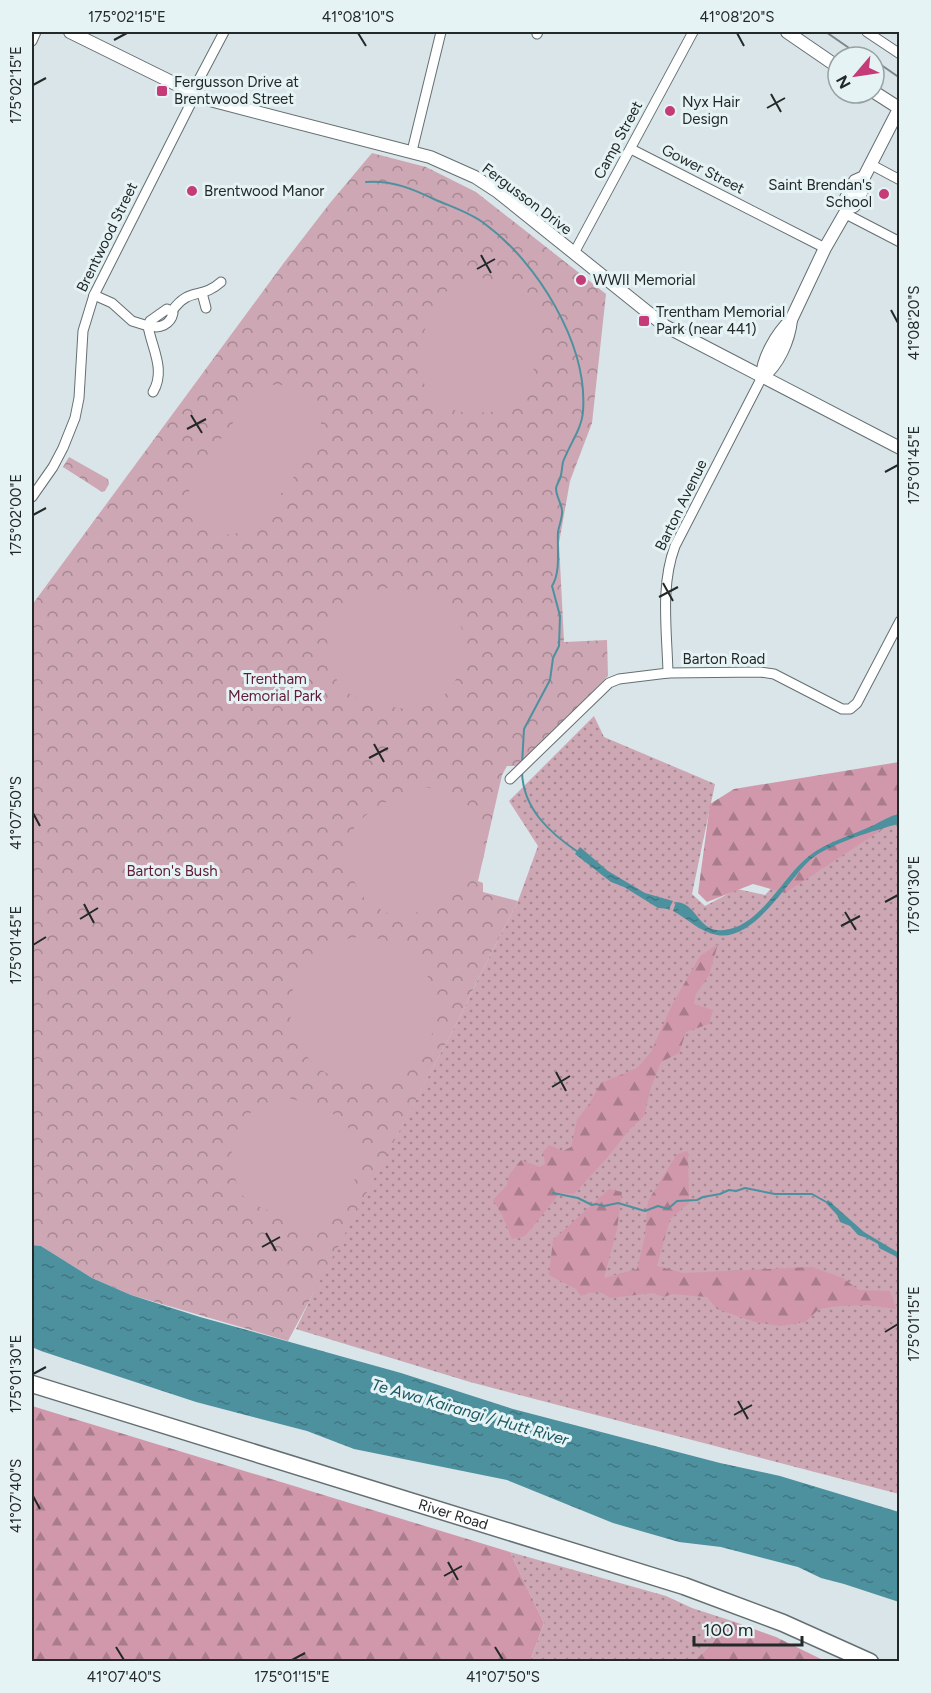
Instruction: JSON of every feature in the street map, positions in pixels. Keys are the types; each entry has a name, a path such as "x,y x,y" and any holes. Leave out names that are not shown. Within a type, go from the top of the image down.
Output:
{"highway":[{"name":"River Road","path":"32,1384 674,1582 783,1623 870,1662"},
{"name":"River Road","path":"32,1394 653,1583 745,1616 852,1662"}],"main road":[{"name":"Fergusson Drive","path":"70,32 193,94 217,103 411,151 452,165 498,192 665,326 900,448"},
{"path":"787,32 826,59"},
{"path":"762,377 763,365 781,329 790,320 846,210 845,200 855,181 864,177 899,108 886,100"}],"street":[{"path":"32,40 36,32"},
{"name":"Brentwood Street","path":"32,496 53,467 75,418 79,398 83,331 94,295 224,32"},
{"path":"411,151 441,32"},
{"path":"867,32 900,54"},
{"name":"Camp Street","path":"574,253 689,34"},
{"name":"Gower Street","path":"630,149 825,248"},
{"path":"870,164 900,180"},
{"path":"846,210 900,242"},
{"path":"153,392 158,384 160,371 148,326 150,321 167,309 171,311 185,297 202,294 221,282"},
{"path":"202,294 206,308"},
{"path":"94,295 112,303 132,321 148,326"},
{"name":"Barton Avenue","path":"668,673 666,582 668,564 675,546 762,377"},
{"name":"Barton Road","path":"668,673 760,672 786,679 842,710 857,703 900,621"},
{"path":"510,779 609,683 619,679 668,673"}],"green space":[{"name":"Trentham Memorial Park","path":"372,153 426,167 476,192 606,294 592,423 570,481 559,543 564,642 607,640 608,676 517,766 507,766 502,775 478,881 483,883 483,892 518,901 461,1015 288,1341 131,1295 92,1278 41,1246 32,1245 32,605 283,264"},
{"path":"487,278 506,285 530,300 539,319 540,348 530,377 511,401 493,412 459,412 437,400 425,385 419,373 418,363 421,341 430,317 449,289 462,281"},
{"path":"271,385 297,388 315,404 321,421 316,447 259,523 243,532 228,534 214,532 203,526 194,516 189,504 189,489 195,473 250,400 259,391"},
{"path":"69,457 108,479 109,484 105,491 102,492 63,467"},
{"path":"390,588 417,592 429,597 455,616 463,634 464,655 458,675 447,692 436,702 425,707 398,708 357,698 347,692 335,676 328,659 328,642 332,626 341,612 354,600 371,592"},
{"path":"594,716 604,737 715,784 692,894 705,906 737,889 765,895 808,850 899,818 899,1494 470,1382 296,1329 318,1283 461,1015 518,901 538,846 509,801"},
{"path":"899,762 899,821 886,827 785,893 753,884 707,902 698,893 710,804 734,789"},
{"path":"426,787 456,796 474,813 483,837 484,857 472,879 453,895 416,913 397,915 389,913 367,901 359,891 346,856 348,841 355,827 379,806"},
{"path":"363,937 391,942 415,958 431,982 436,1010 431,1038 415,1062 391,1078 363,1083 335,1078 311,1062 295,1038 290,1010 295,982 311,958 335,942"},
{"path":"718,944 709,975 696,994 694,1004 713,1010 709,1024 686,1032 679,1053 661,1062 651,1087 644,1116 628,1131 607,1158 574,1194 560,1193 525,1236 512,1239 493,1200 507,1185 509,1175 521,1160 540,1167 545,1164 543,1152 549,1145 563,1151 571,1147 577,1120 601,1083 637,1068 651,1052 672,1005 700,956"},
{"path":"285,1097 339,1117 346,1124 358,1149 357,1173 350,1188 328,1215 312,1225 302,1226 293,1223 248,1201 239,1190 232,1163 233,1143 246,1117 263,1104"},
{"path":"688,1151 689,1203 670,1219 657,1266 683,1273 812,1267 843,1278 859,1290 890,1291 896,1309 867,1305 838,1306 819,1309 805,1322 780,1326 755,1322 717,1309 707,1297 672,1294 664,1297 653,1293 610,1298 601,1292 581,1296 576,1289 549,1275 553,1240 609,1189 622,1192 617,1229 604,1278 637,1269 645,1236 648,1201 677,1154"},
{"path":"32,1406 510,1552 544,1623 530,1661 32,1661"},
{"path":"510,1552 666,1596 692,1608 732,1621 695,1661 530,1661 544,1623"},
{"path":"732,1621 776,1637 825,1661 695,1661"}],"water":[{"path":"899,814 899,824 840,843 818,854 810,860 757,920 731,935 711,933 673,911 676,902 689,907 703,923 715,930 737,927 760,911 799,865 816,851"},
{"path":"580,847 608,871 645,893 673,901 669,909 658,908 624,887 611,882 575,854"},
{"path":"828,1200 864,1232 899,1253 899,1258 879,1248 878,1244 858,1235 850,1226 840,1222 826,1203"},
{"name":"Te Awa Kairangi / Hutt River","path":"32,1245 41,1246 92,1278 131,1295 200,1317 401,1373 513,1409 720,1463 780,1476 899,1512 899,1602 821,1578 798,1567 721,1547 679,1542 613,1523 507,1480 354,1449 307,1431 196,1402 41,1351 32,1347"}],"waterway":[{"path":"366,182 402,186 461,210 485,224 523,260 540,282 568,332 577,359 582,385 582,418 563,462 561,477 556,488 562,512 558,532 558,567 552,586 560,616 559,646 553,658 550,680 524,729 522,764"},
{"path":"522,772 527,797 533,809 548,828 578,852"},
{"path":"553,1193 578,1198 592,1205 604,1206 618,1203 645,1211 658,1206 668,1209 677,1201 697,1200 729,1190 736,1191 745,1188 775,1194 812,1194 828,1203"}],"railway":[{"path":"826,32 845,45"},
{"path":"886,68 900,78"}],"place":[{"name":"Fergusson Drive at Brentwood Street","path":"162,91"},
{"name":"Nyx Hair Design","path":"670,111"},
{"name":"Brentwood Manor","path":"192,191"},
{"name":"Saint Brendan's School","path":"884,194"},
{"name":"WWII Memorial","path":"581,280"},
{"name":"Trentham Memorial Park (near 441)","path":"644,321"}],"park label":[{"name":"Barton's Bush","path":"172,871"}]}
